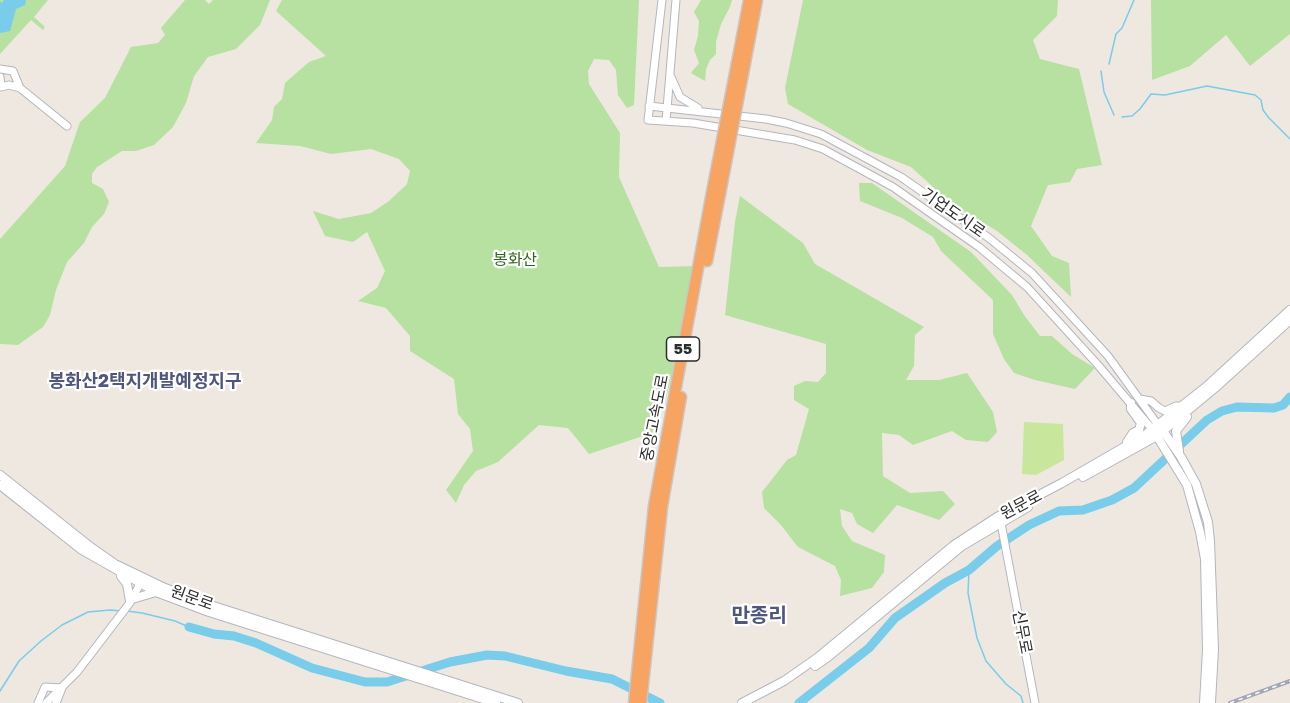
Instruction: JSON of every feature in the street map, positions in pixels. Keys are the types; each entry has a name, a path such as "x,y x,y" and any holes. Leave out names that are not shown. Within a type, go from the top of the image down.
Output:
{"highway":[{"name":"중앙고속도로","path":"741,63 749,0"},
{"name":"중앙고속도로","path":"634,703 658,506 741,63 757,0"},
{"name":"중앙고속도로","path":"641,703 658,506"}],"main road":[{"name":"원문로","path":"999,520 1158,435 1205,397 1286,321 1290,310"},
{"name":"원문로","path":"742,703 755,701 817,658 942,554 1126,445 1158,435 1183,406 1286,321"},
{"path":"1181,457 1176,431 1205,397"},
{"path":"1126,445 1133,433 1141,427 1141,423 1131,409 1131,403"},
{"path":"1158,435 1181,457 1196,484 1205,509 1209,531 1211,703"},
{"path":"1158,435 1161,450 1172,461 1191,493 1208,559"},
{"name":"원문로","path":"0,475 88,545 156,592 209,612 289,633"},
{"name":"원문로","path":"0,485 82,550 117,571 289,633 437,680"},
{"path":"117,571 127,584 130,601 156,592"},
{"path":"1204,703 1210,650"},
{"path":"437,680 496,703"},
{"path":"437,680 518,703"}],"street":[{"path":"649,106 662,0"},
{"path":"666,121 676,0"},
{"path":"4,81 3,69 13,71 20,88"},
{"path":"670,72 680,97 706,111"},
{"path":"4,81 14,83 16,78"},
{"path":"4,81 20,88 67,126"},
{"name":"기업도시로","path":"649,106 766,119 821,134 901,177 989,238 1032,273 1108,356 1140,399 1158,435 1019,280 979,247 893,187 824,149 795,140 729,129 648,120 649,106"},
{"path":"1140,399 1151,401 1165,411 1176,406 1183,406"},
{"name":"신무로","path":"999,520 1004,533 1035,703"},
{"path":"50,702 77,672 130,601 142,581"},
{"path":"38,703 45,687 62,688"}],"green space":[{"path":"0,0 48,0 34,17 45,27 43,30 31,20 0,54"},
{"path":"185,0 205,0 209,4 213,0 270,0 260,25 236,49 208,57 194,76 186,103 173,127 154,145 136,151 122,151 97,167 92,174 92,183 103,189 109,202 104,214 92,227 84,243 67,262 56,290 50,315 43,327 18,345 0,344 0,239 65,166 80,122 105,98 131,47 158,43 165,35 161,28"},
{"name":"봉화산","path":"282,0 639,0 634,105 627,108 618,95 616,70 609,60 594,59 588,71 589,84 620,133 619,177 659,267 697,266 666,399 652,433 589,454 568,428 539,425 498,462 476,471 464,485 456,503 446,490 473,451 470,429 458,414 454,379 410,351 410,336 386,308 358,301 377,288 385,271 367,232 353,242 325,236 313,211 339,219 371,213 389,201 407,184 410,171 399,159 371,149 331,154 300,146 256,143 272,120 274,107 282,99 285,83 309,62 326,56 276,11"},
{"path":"701,0 732,0 721,24 716,42 716,54 706,69 705,81 691,73 699,63 694,50 699,21 694,12"},
{"path":"803,0 1058,0 1057,16 1033,40 1040,59 1079,69 1102,165 1077,169 1070,182 1048,185 1031,226 1052,256 1069,263 1071,297 1027,255 997,231 952,204 911,167 867,150 788,104 785,88"},
{"path":"1151,0 1290,0 1290,34 1250,66 1226,35 1190,66 1152,80"},
{"path":"859,183 872,183 971,252 1012,295 1040,336 1052,336 1072,354 1095,368 1075,389 1014,373 1004,359 993,334 993,300 941,251 933,237 902,218 860,201"},
{"path":"740,196 803,243 815,264 924,327 915,335 914,366 906,380 939,380 967,373 993,412 997,432 988,442 966,440 952,431 913,445 899,435 882,433 883,476 910,493 943,491 955,504 939,520 897,505 873,533 857,524 852,513 840,509 842,526 852,541 885,555 884,572 872,588 840,596 841,580 835,566 798,547 764,508 762,492 787,460 796,455 809,409 794,400 794,386 805,381 818,382 826,373 826,344 725,315"},
{"path":"1024,422 1063,424 1064,460 1036,475 1022,474"}],"water":[{"path":"26,0 25,5 16,9 10,31 0,33 0,2"}],"waterway":[{"path":"1109,64 1116,34 1122,28 1134,0"},
{"path":"1101,71 1104,92 1114,115"},
{"path":"1122,117 1132,116 1151,94 1165,95 1207,86 1255,95 1261,100 1263,110 1269,118 1290,139"},
{"path":"799,703 869,648 895,618 945,583 969,570 997,546 1029,525 1059,511 1083,510 1112,500 1134,488 1207,420 1222,411 1237,407 1274,408 1283,405 1290,397"},
{"path":"969,570 968,593 977,638 986,661 1006,684 1021,696 1023,703"},
{"path":"0,691 19,661 62,625 88,612 122,611"},
{"path":"127,611 175,621 189,627"},
{"path":"189,627 214,634 234,636 256,643 312,668 365,682 387,682 450,662 487,655 505,656 566,671 612,679 660,703"}],"railway":[{"path":"1230,703 1290,681"}],"district":[{"name":"봉화산2택지개발예정지구","path":"145,381"},
{"name":"만종리","path":"759,616"}]}
